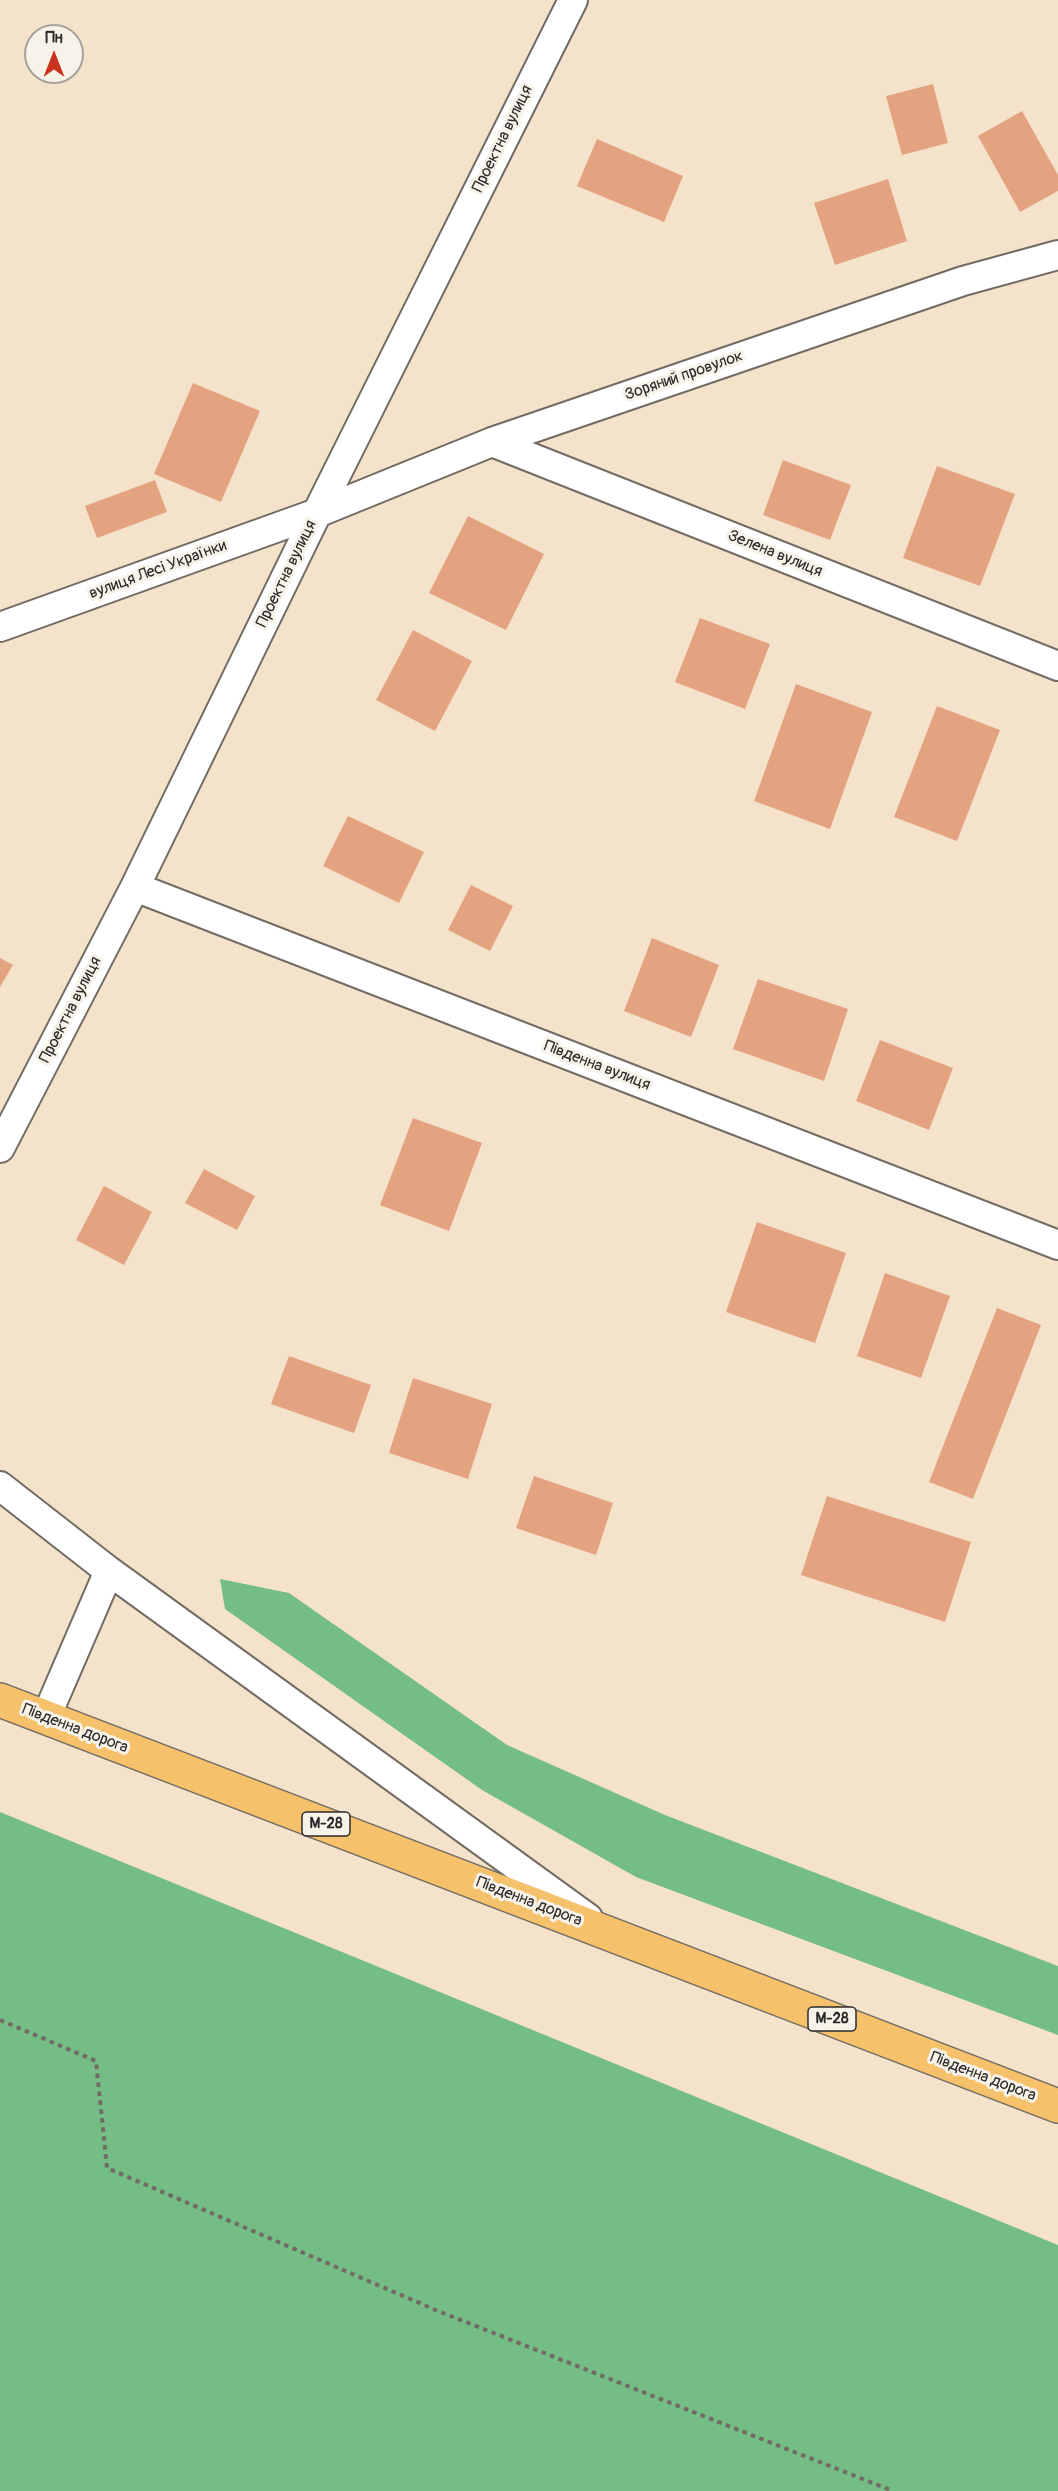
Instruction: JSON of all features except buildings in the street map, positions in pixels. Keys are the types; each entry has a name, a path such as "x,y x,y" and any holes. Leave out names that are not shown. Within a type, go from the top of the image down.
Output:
{"highway":[{"name":"Південна дорога","path":"0,1700 1058,2106"}],"street":[{"name":"Проектна вулиця","path":"0,1148 135,887 317,513 573,0"},
{"name":"Зоряний провулок","path":"317,513 492,441 963,281 1058,255"},
{"name":"Зелена вулиця","path":"492,441 1058,666"},
{"name":"вулиця Лесі Українки","path":"0,627 317,513"},
{"name":"Південна вулиця","path":"135,887 1058,1245"},
{"path":"0,1486 109,1571 606,1932"},
{"path":"46,1717 109,1571"}],"path":[{"path":"0,2020 96,2061 107,2168 438,2311 893,2491"}],"green space":[{"path":"220,1579 289,1593 507,1745 665,1815 1058,1966 1058,2035 636,1877 482,1790 225,1609"},
{"path":"0,1812 1058,2245 1058,2491 0,2491"}]}
